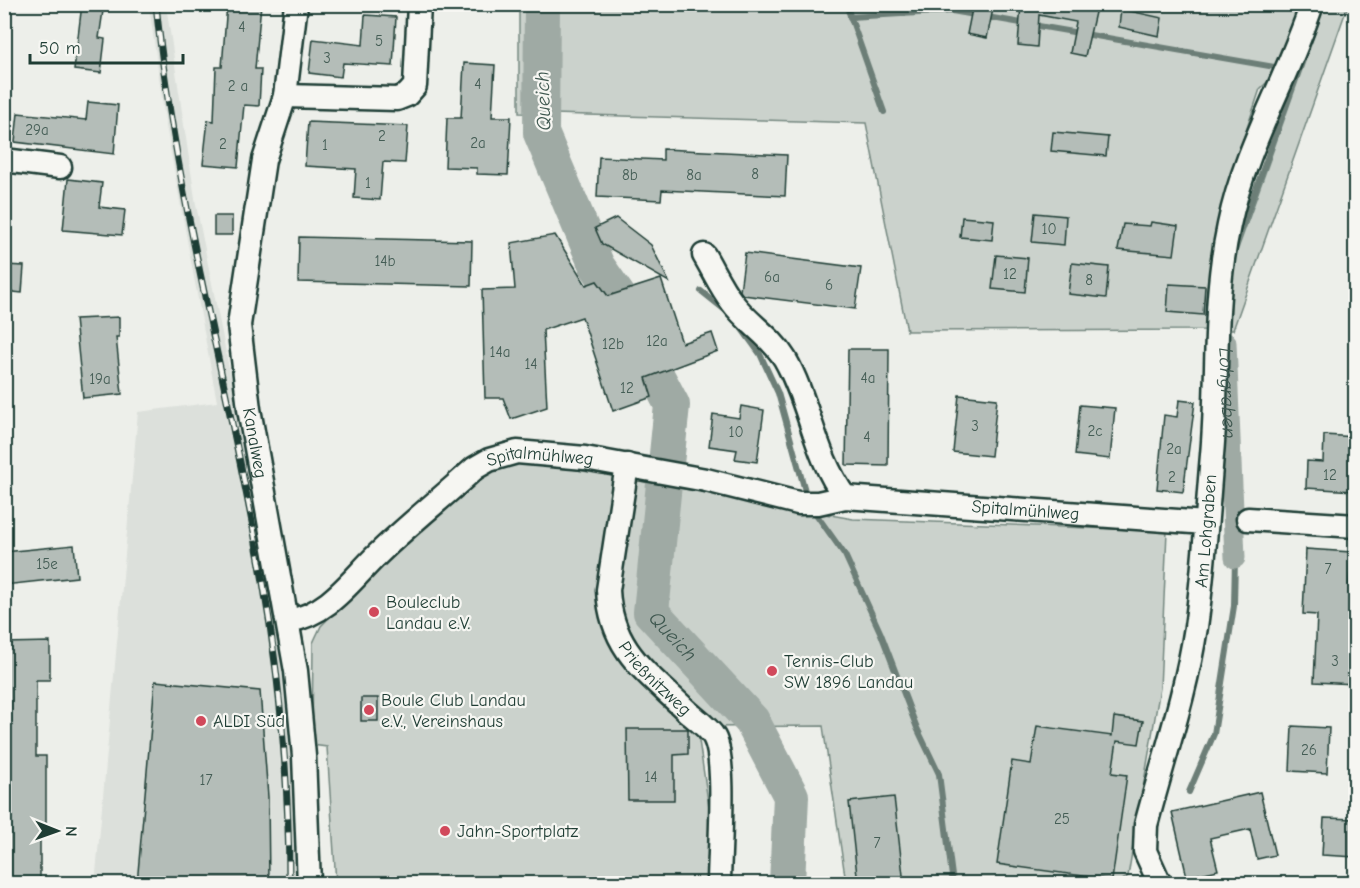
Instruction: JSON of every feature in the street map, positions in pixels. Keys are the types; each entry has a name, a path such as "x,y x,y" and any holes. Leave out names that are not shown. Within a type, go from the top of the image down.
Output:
{"street":[{"name":"Kanalweg","path":"296,4 285,96 264,160 238,325 249,410 288,621 304,756 309,884"},
{"path":"285,96 386,99 408,95 415,86 419,4"},
{"name":"Am Lohgraben","path":"1160,884 1145,851 1146,825 1194,638 1212,453 1215,347 1222,259 1243,171 1300,40 1312,4"},
{"path":"4,160 60,167"},
{"path":"704,255 732,303 783,356 795,378 818,449 832,479 845,497"},
{"name":"Spitalmühlweg","path":"288,621 310,616 329,604 379,553 475,468 489,460 517,452 636,467 782,500 819,503 845,497 1206,523"},
{"name":"Prießnitzweg","path":"636,467 608,590 609,607 613,624 627,652 714,737 718,752 720,780 718,884"},
{"path":"1248,519 1356,526"}],"shaded area":[{"path":"149,5 166,5 196,205 248,461 279,634 289,728 297,883 95,884 138,412 217,402 165,120"},
{"path":"519,5 1306,5 1286,64 1260,89 1240,149 1217,260 1207,330 907,331 866,123 519,113"},
{"path":"1325,5 1348,5 1233,330 1224,330 1234,260"},
{"name":"Tennis-Club SW 1896 Landau","path":"527,461 853,519 1167,531 1160,688 1128,876 1118,883 846,883 823,726 697,727 710,815 708,883 336,883 327,747 312,745 313,643 321,626 440,505 490,464"}],"building":[{"path":"82,4 104,4 99,38 105,39 101,73 74,70"},
{"path":"227,4 261,4 255,69 261,69 259,106 244,105 238,167 203,164 208,120 214,121 216,67 222,67"},
{"path":"973,4 994,4 987,38 967,34"},
{"path":"1021,4 1076,4 1096,8 1085,56 1070,53 1076,22 1039,15 1037,47 1018,45"},
{"path":"1121,9 1162,18 1159,36 1119,27"},
{"path":"365,15 396,17 393,66 343,63 341,77 309,73 313,39 363,45"},
{"path":"464,63 495,65 492,117 511,117 508,175 477,174 477,168 445,167 447,118 461,118"},
{"path":"88,102 118,105 114,154 15,142 18,113 86,120"},
{"path":"308,122 408,126 405,163 383,162 380,200 354,198 356,169 305,166"},
{"path":"1053,132 1108,137 1106,156 1051,151"},
{"path":"663,149 787,155 785,196 662,190 661,200 597,197 599,157 663,160"},
{"path":"68,179 102,183 99,207 125,210 122,235 63,230"},
{"path":"1035,213 1066,216 1064,245 1032,242"},
{"path":"214,216 232,216 232,235 214,235"},
{"path":"962,217 994,220 992,240 960,237"},
{"path":"616,218 651,245 669,282 602,244 595,228"},
{"path":"1151,222 1178,226 1174,255 1118,250 1123,224 1150,226"},
{"path":"555,235 586,285 597,281 608,296 661,279 682,343 712,333 718,351 646,378 652,397 613,411 582,317 543,330 547,407 511,419 503,398 485,398 482,290 515,289 511,243"},
{"path":"299,237 472,241 471,286 298,282"},
{"path":"745,253 861,268 855,309 743,295 740,291"},
{"path":"996,255 1028,258 1025,292 992,289"},
{"path":"1072,263 1109,267 1106,298 1068,294"},
{"path":"4,265 24,266 22,293 4,291"},
{"path":"1169,284 1205,286 1203,315 1167,312"},
{"path":"119,317 119,337 116,337 122,394 83,398 75,319"},
{"path":"848,349 889,349 888,466 846,465"},
{"path":"959,395 997,399 991,456 953,452"},
{"path":"1179,400 1195,402 1183,492 1157,489 1164,415 1177,417"},
{"path":"1080,405 1115,408 1110,459 1075,455"},
{"path":"741,406 764,410 757,462 735,459 737,450 709,446 713,414 739,418"},
{"path":"1324,435 1356,437 1354,491 1306,488 1307,461 1323,462"},
{"path":"74,545 77,577 4,585 4,552"},
{"path":"1306,549 1351,552 1349,586 1356,586 1356,684 1314,682 1317,615 1303,614"},
{"path":"50,642 50,680 36,680 36,756 46,756 46,831 40,831 40,883 4,883 4,643"},
{"path":"155,681 260,691 268,797 269,884 137,884"},
{"name":"Boule Club Landau e.V., Vereinshaus","path":"361,698 378,698 378,721 361,721"},
{"path":"1114,717 1143,721 1139,744 1117,741 1112,773 1127,775 1112,880 997,864 1012,761 1031,764 1037,726 1112,736"},
{"path":"1292,726 1329,728 1327,773 1290,771"},
{"path":"627,729 688,729 688,754 674,755 674,800 628,800"},
{"path":"1260,792 1275,855 1257,859 1250,829 1210,838 1218,870 1187,877 1172,812"},
{"path":"894,797 904,884 858,884 849,802"},
{"path":"1324,818 1356,819 1356,857 1322,855"}],"waterway":[{"name":"Queich","path":"542,4 541,133 597,266 634,319"},
{"path":"846,4 884,112"},
{"path":"850,17 952,11 1298,71"},
{"name":"Lohgraben","path":"1236,244 1304,56"},
{"path":"701,291 726,311"},
{"path":"739,325 760,354 778,393 807,498"},
{"name":"Lohgraben","path":"1226,343 1235,558"},
{"name":"Queich","path":"650,363 672,405 651,612 752,721 791,796 787,884"},
{"path":"811,507 845,555 881,634 917,728 939,774 953,884"},
{"name":"Lohgraben","path":"1189,792 1214,734 1234,606 1235,558"},
{"name":"Lohgraben","path":"1133,884 1142,878"}],"railway":[{"path":"156,4 165,76 189,220 249,505 268,614 285,768 289,884"}],"place":[{"name":"Bouleclub Landau e.V.","path":"374,612"},
{"name":"Tennis-Club SW 1896 Landau","path":"772,671"},
{"name":"Boule Club Landau e.V., Vereinshaus","path":"369,710"},
{"name":"ALDI Süd","path":"201,721"},
{"name":"Jahn-Sportplatz","path":"445,831"}]}
